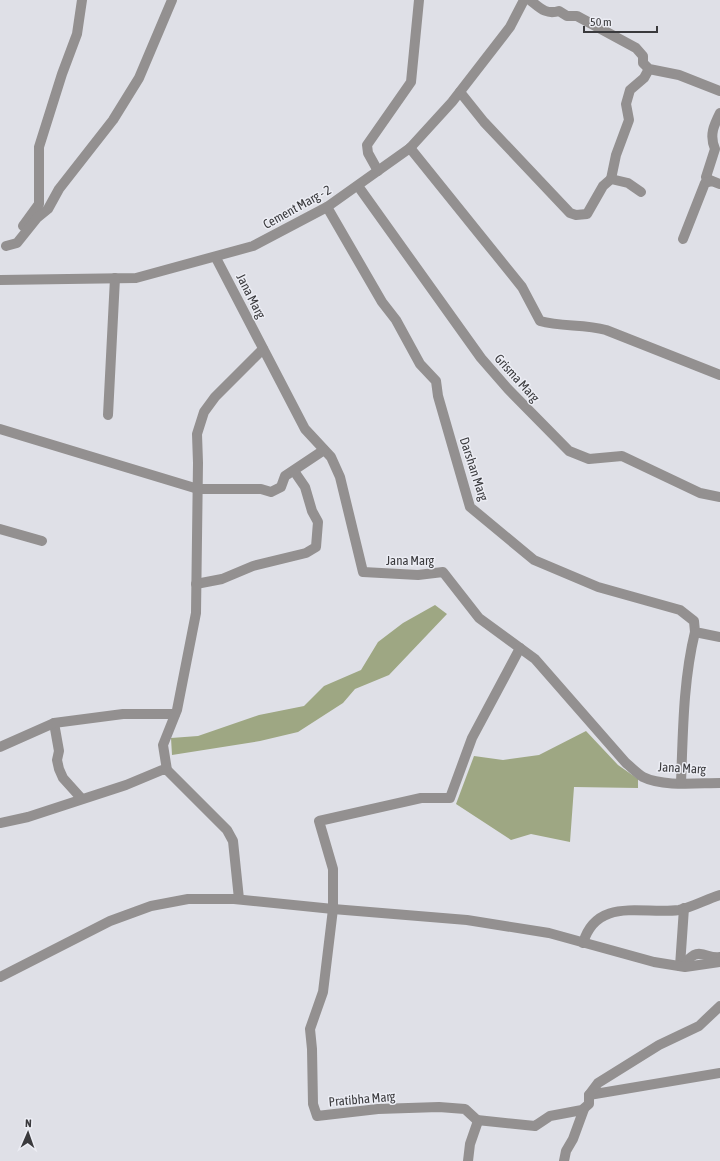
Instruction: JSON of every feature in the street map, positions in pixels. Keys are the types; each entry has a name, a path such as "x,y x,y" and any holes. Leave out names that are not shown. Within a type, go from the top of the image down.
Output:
{"street":[{"path":"3,250 39,204 39,147 62,74 77,34 82,0"},
{"path":"3,250 17,243 37,218 48,209 59,189 114,120 139,78 172,0"},
{"path":"378,171 368,153 367,145 411,82 419,0"},
{"name":"Cement Marg - 2","path":"0,280 136,278 216,258 253,246 327,207 410,148 460,92 510,27 524,0"},
{"path":"530,0 544,11 551,13 559,11 567,16 578,16 636,48 643,56 643,63 649,69 679,76 720,91"},
{"path":"460,92 484,122 570,213 576,215 587,214 603,186 611,179 616,155 629,120 626,104 630,90 644,78 649,69"},
{"path":"715,183 706,177 716,149 712,142 712,131 720,113"},
{"path":"410,148 522,287 540,320 547,323 589,325 606,330 720,375"},
{"path":"611,179 628,183 641,192"},
{"path":"683,238 705,183 715,183"},
{"name":"Grisma Marg","path":"358,186 481,358 508,389 569,451 589,459 622,456 700,493 720,497"},
{"name":"Darshan Marg","path":"327,207 382,302 396,320 420,364 436,381 438,396 470,508 534,560 598,587 680,610 694,621 695,632"},
{"name":"Jana Marg","path":"216,258 305,429 330,457 340,477 362,572 418,575 444,572 479,618 535,659 626,763 642,776 655,781 681,783 720,782"},
{"path":"108,415 115,278"},
{"path":"239,899 232,841 227,830 167,770 163,745 175,714 196,613 198,489 197,434 204,412 215,398 263,349"},
{"path":"0,429 198,489 261,488 271,492 281,487 285,476 324,450"},
{"path":"196,584 222,579 253,566 306,553 316,547 318,522 312,512 304,487 294,471"},
{"path":"0,529 42,541"},
{"path":"681,783 685,691 690,653 695,632 720,637"},
{"path":"333,909 332,869 319,821 421,798 450,798 472,738 520,648"},
{"path":"0,747 54,723 123,714 175,714"},
{"path":"54,723 59,751 57,760 62,778 81,798"},
{"path":"0,823 28,817 81,798 126,785 162,770 167,770"},
{"path":"583,943 586,933 592,924 605,914 626,910 684,908 720,894"},
{"path":"0,977 110,921 151,906 188,899 239,899 333,909 467,920 549,933 654,962 680,966 720,962"},
{"path":"680,966 684,908"},
{"name":"Pratibha Marg","path":"333,909 323,992 310,1029 313,1104 317,1116 378,1109 439,1107 465,1109 477,1120"},
{"path":"680,966 695,954 703,954 712,958 720,957"},
{"path":"468,1161 470,1144 477,1120 535,1126 550,1116 571,1114 584,1109 590,1104 589,1095 598,1083 659,1045 699,1026 720,1006"},
{"path":"589,1095 720,1073"},
{"path":"564,1161 566,1151 573,1139 584,1109"}],"green space":[{"path":"435,605 447,614 389,675 355,689 343,703 298,732 260,741 172,755 171,738 198,736 259,715 304,706 324,686 361,670 378,642 403,623"},
{"path":"586,731 618,765 638,779 638,788 574,787 570,842 531,834 511,840 456,804 474,756 503,760 539,755"}]}
